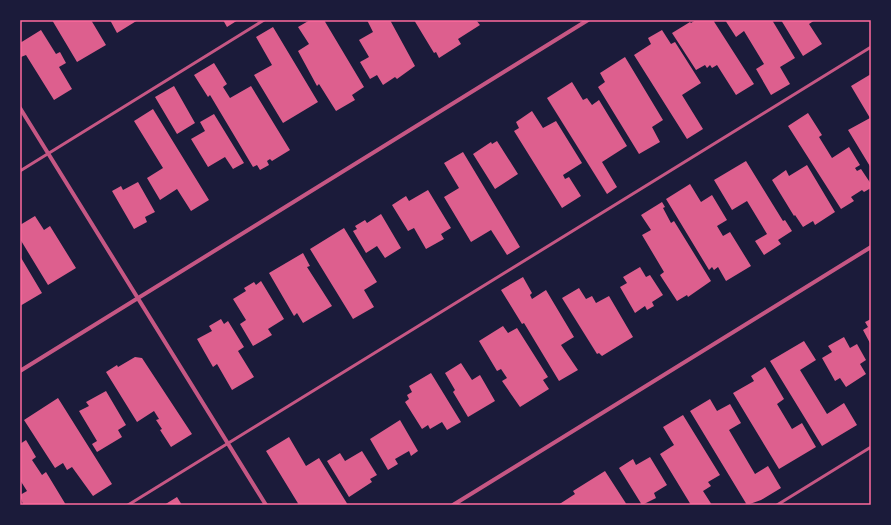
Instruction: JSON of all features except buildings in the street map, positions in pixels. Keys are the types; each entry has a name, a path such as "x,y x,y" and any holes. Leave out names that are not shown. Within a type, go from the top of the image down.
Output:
{"street":[{"path":"20,372 588,20"},
{"path":"20,108 266,505"},
{"path":"453,505 871,247"}],"lane":[{"path":"20,171 264,20"},
{"path":"128,505 871,47"},
{"path":"777,505 871,447"}]}
